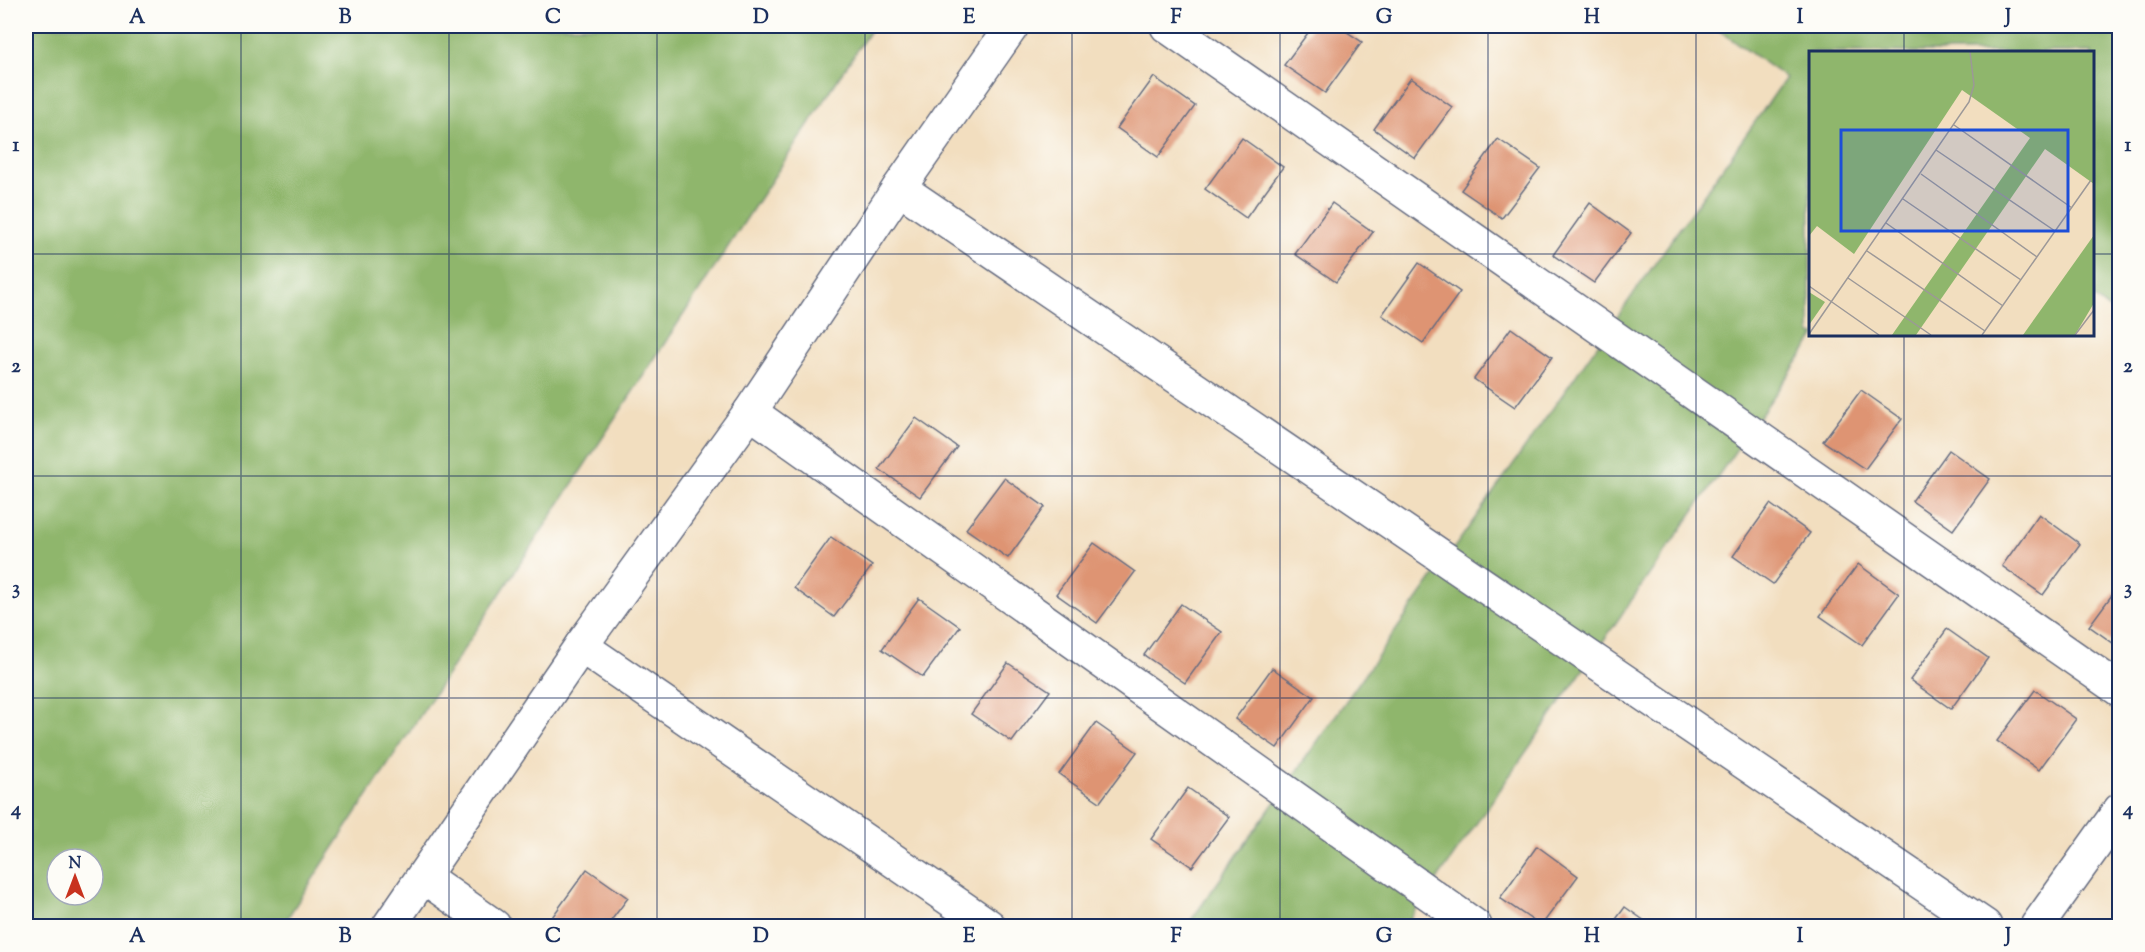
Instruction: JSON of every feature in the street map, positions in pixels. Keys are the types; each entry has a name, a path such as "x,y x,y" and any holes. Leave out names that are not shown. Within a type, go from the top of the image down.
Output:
{"street":[{"path":"389,927 581,646 750,412 899,188 1012,26"},
{"path":"1167,26 2120,690"},
{"path":"899,188 1985,927"},
{"path":"750,412 1475,927"},
{"path":"581,646 989,927"},
{"path":"2037,927 2120,810"},
{"path":"424,877 494,927"}],"green space":[{"path":"26,26 873,26 282,926 26,926"},
{"path":"1713,26 2119,26 2119,316 2094,298 2094,51 1809,51 1809,336 1815,336 1405,926 1187,926 1786,78"}],"building":[{"path":"1313,26 1338,26 1362,42 1325,93 1284,65"},
{"path":"1154,77 1195,106 1158,157 1117,128"},
{"path":"1411,78 1452,107 1415,158 1374,129"},
{"path":"1242,138 1283,167 1246,218 1205,189"},
{"path":"1498,139 1540,168 1502,218 1461,190"},
{"path":"1332,203 1373,232 1336,282 1295,254"},
{"path":"1590,203 1631,233 1594,283 1553,255"},
{"path":"1419,263 1460,292 1423,343 1382,315"},
{"path":"1511,328 1552,357 1515,407 1474,379"},
{"path":"1861,390 1902,419 1865,469 1823,441"},
{"path":"916,418 957,447 920,497 879,469"},
{"path":"1949,450 1990,479 1953,530 1912,501"},
{"path":"1004,478 1045,507 1008,558 966,529"},
{"path":"1770,504 1810,533 1773,584 1733,556"},
{"path":"2039,514 2080,544 2043,595 2002,566"},
{"path":"831,537 872,566 834,617 794,588"},
{"path":"1094,543 1135,572 1097,623 1056,594"},
{"path":"1858,564 1899,594 1862,645 1820,616"},
{"path":"2120,584 2120,648 2089,626"},
{"path":"919,598 960,627 923,677 882,649"},
{"path":"1181,604 1222,632 1185,683 1144,655"},
{"path":"1947,629 1988,658 1951,709 1910,680"},
{"path":"1008,663 1050,691 1012,742 971,714"},
{"path":"1272,668 1314,697 1277,748 1235,719"},
{"path":"2035,690 2076,719 2039,770 1997,741"},
{"path":"1096,723 1137,752 1100,802 1059,774"},
{"path":"1188,788 1229,817 1192,867 1151,839"},
{"path":"1537,846 1578,876 1541,926 1500,898"},
{"path":"587,869 628,898 607,926 559,926 550,920"},
{"path":"1625,907 1652,926 1611,926"}]}
